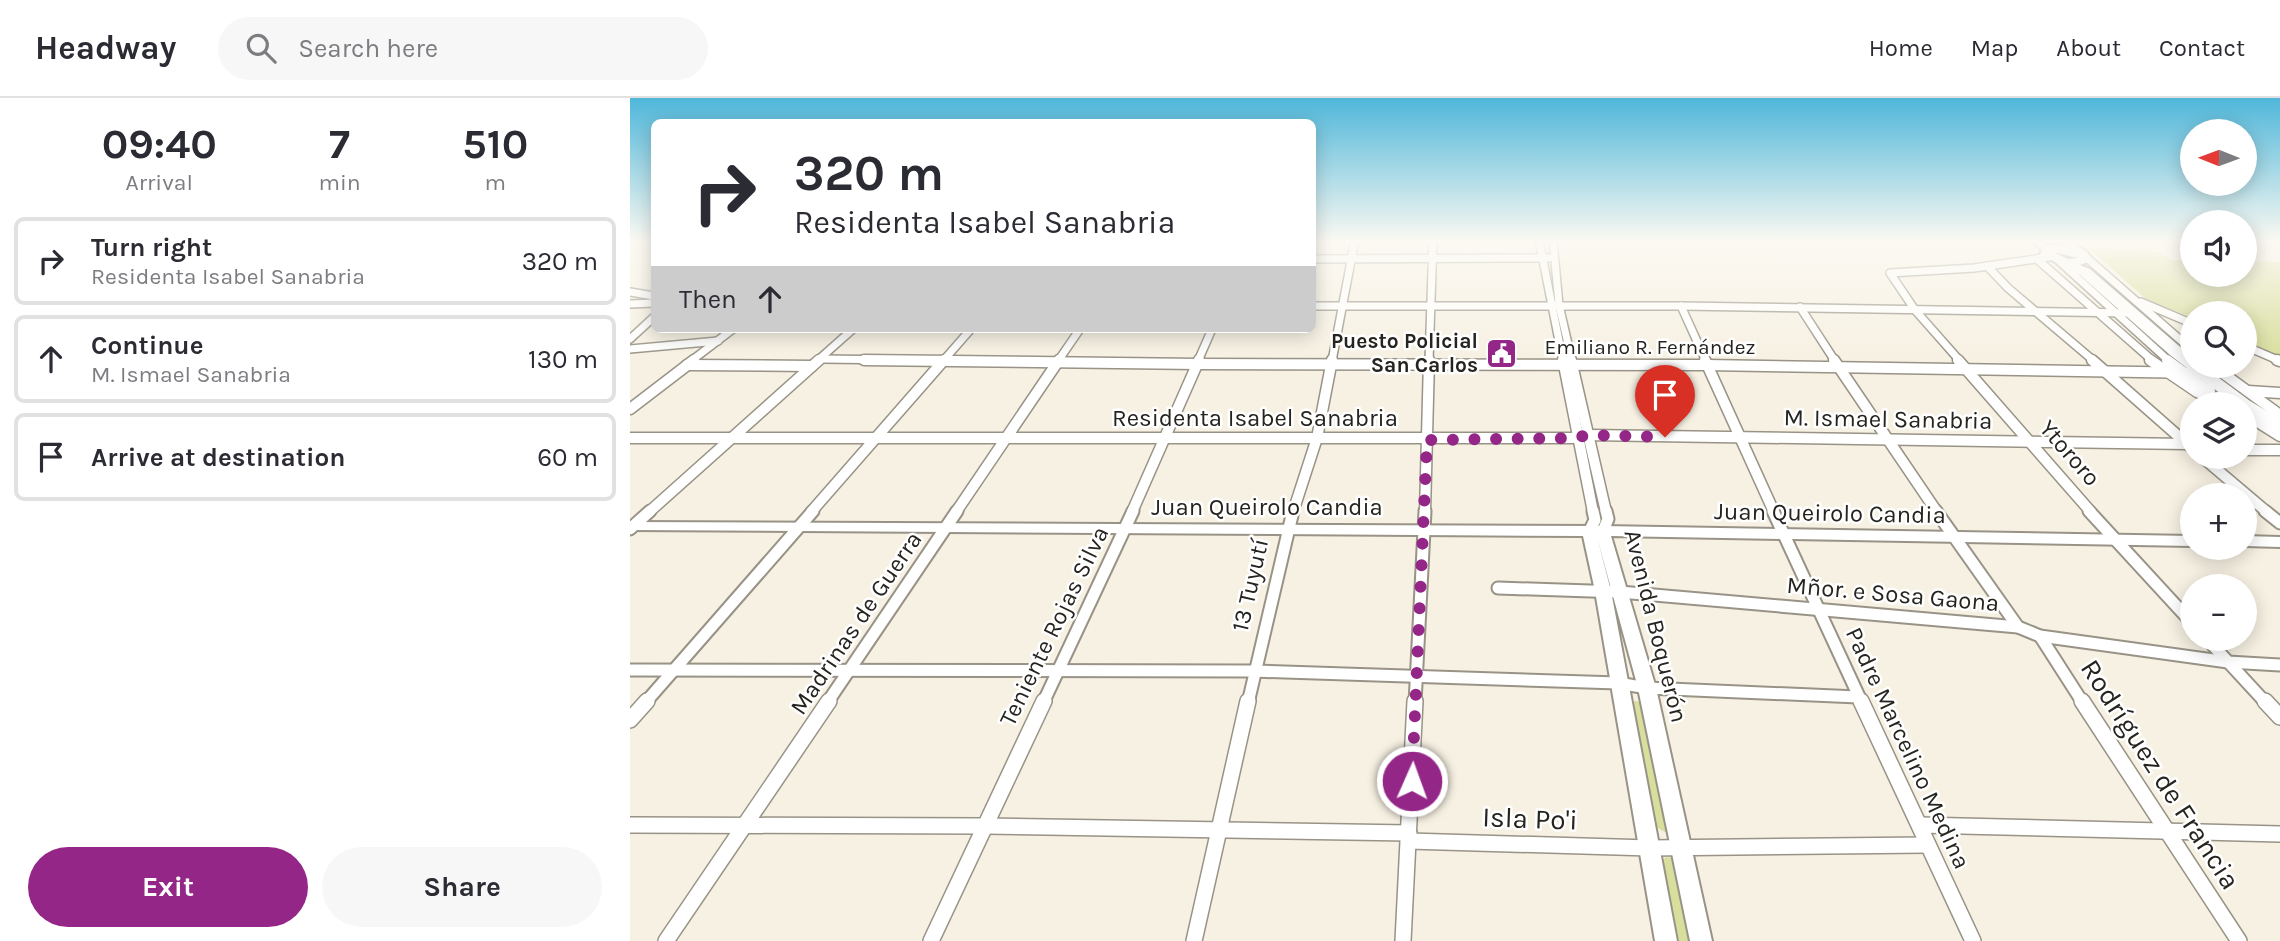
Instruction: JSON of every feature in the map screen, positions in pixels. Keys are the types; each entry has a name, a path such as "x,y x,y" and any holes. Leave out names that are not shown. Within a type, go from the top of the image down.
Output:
{"highway":[{"path":"2097,279 2115,306 2134,307 2180,347"},
{"path":"2257,408 2280,426"}],"street":[{"name":"13 Tuyutí","path":"1194,941 1287,530 1317,438 1347,279"},
{"path":"1403,941 1424,531 1431,279"},
{"name":"Avenida Boquerón","path":"1548,279 1573,364 1608,519 1596,532"},
{"name":"Avenida Boquerón","path":"1555,279 1555,305 1563,364 1596,532 1611,592 1647,688 1701,941"},
{"name":"Ytororo","path":"1894,279 1915,310 1965,369 2180,610"},
{"path":"2000,279 2180,438"},
{"path":"2076,279 2102,313 2166,372 2198,392"},
{"path":"2085,279 2180,371"},
{"path":"2104,279 2134,307 2180,341"},
{"path":"630,292 651,296"},
{"path":"630,304 651,303"},
{"path":"1316,306 1800,307 2102,313 2115,306"},
{"name":"Padre Marcelino Medina","path":"1681,306 1858,697 1973,941"},
{"path":"1800,307 1886,440 2018,627"},
{"path":"2134,307 2180,320"},
{"path":"630,339 651,320"},
{"path":"630,409 728,333"},
{"path":"631,527 849,333"},
{"path":"630,720 968,333"},
{"name":"Madrinas de Guerra","path":"666,941 1077,333"},
{"name":"Teniente Rojas Silva","path":"931,941 1125,529 1210,333"},
{"path":"630,349 718,341"},
{"path":"2257,351 2280,361"},
{"name":"Emiliano R. Fernández","path":"687,365 816,362 1429,363 1837,366 2180,373"},
{"path":"2190,378 2213,392"},
{"path":"2217,378 2236,392"},
{"path":"2257,398 2280,393"},
{"path":"2257,405 2280,415"},
{"path":"2257,422 2280,436"},
{"name":"Residenta Isabel Sanabria","path":"630,438 1427,440 1589,435"},
{"name":"M. Ismael Sanabria","path":"1589,435 2180,447"},
{"path":"2257,450 2280,450"},
{"path":"2216,469 2280,523"},
{"name":"Juan Queirolo Candia","path":"631,527 1596,532 2180,541"},
{"path":"2257,541 2280,542"},
{"name":"Mñor. e Sosa Gaona","path":"1498,588 1611,592 2018,627 2040,636 2228,662 2280,665"},
{"name":"Avenida Boquerón","path":"1611,592 1618,683 1666,941"},
{"name":"Rodríguez de Francia","path":"2040,636 2239,941"},
{"path":"2218,651 2280,716"},
{"path":"630,670 1253,671 1618,683 1647,688 1858,697"},
{"name":"Isla Po'i","path":"630,825 1218,829 1650,848 1682,847"},
{"path":"1920,825 2280,834"},
{"path":"1682,847 1928,845"}],"green space":[{"path":"2124,279 2180,279 2180,287 2257,287 2257,279 2280,279 2280,356 2257,346 2257,301 2180,301 2180,313 2146,299"},
{"path":"1635,701 1641,702 1668,830 1665,832 1654,826 1630,705"},
{"path":"1666,857 1673,858 1693,941 1674,941 1660,862"}],"place":[{"name":"Puesto Policial San Carlos","path":"1501,353"}],"route":[{"path":"1412,781 1427,440 1572,438 1589,435 1665,437"}]}
